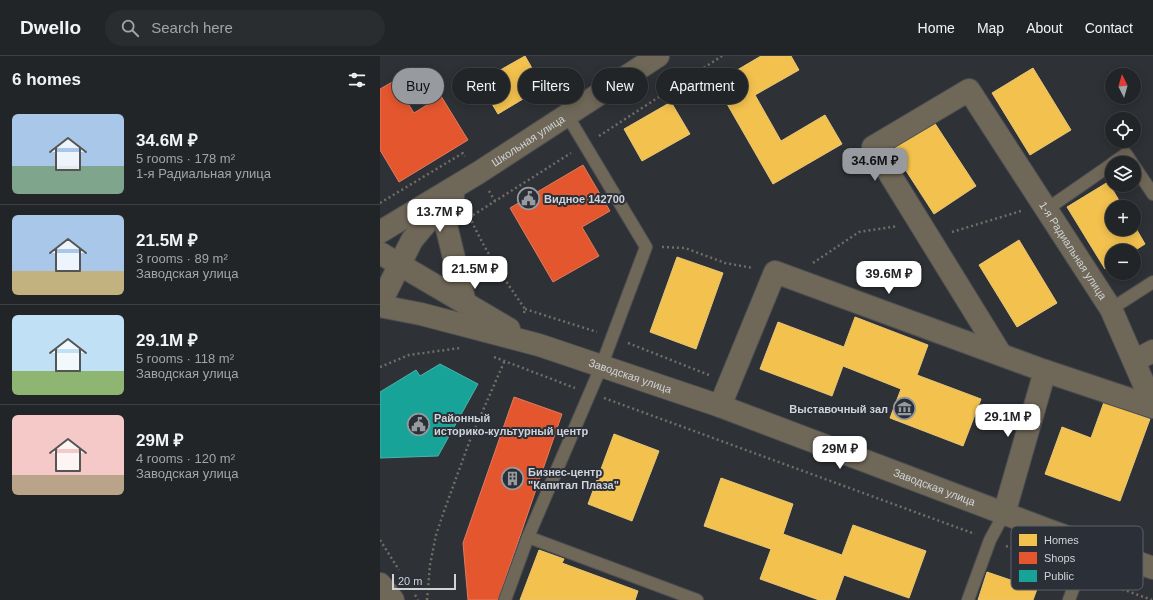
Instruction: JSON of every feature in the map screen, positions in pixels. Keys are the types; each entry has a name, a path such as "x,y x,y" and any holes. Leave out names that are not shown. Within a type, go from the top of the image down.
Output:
{"street":[{"name":"Школьная улица","path":"458,186 658,56"},
{"name":"1-я Радиальная улица","path":"925,231 873,147 970,90 1111,309 1153,406"},
{"path":"380,232 458,186"},
{"path":"458,186 412,240 380,305 515,336"},
{"path":"458,186 451,202 446,224 465,303"},
{"path":"925,231 1000,353"},
{"name":"Заводская улица","path":"380,253 465,303 515,336 534,344 720,406 1037,526"},
{"path":"720,406 784,275 1000,353 1045,371 1153,406"},
{"path":"1134,361 1153,351"},
{"path":"1004,514 1045,371"},
{"name":"Заводская улица","path":"1143,564 1153,568"},
{"path":"380,584 393,600"}],"lane":[{"path":"505,600 528,537 601,367 646,247 567,115"},
{"path":"1044,205 1105,167"},
{"path":"1141,176 1153,194"},
{"path":"1111,309 1153,282"},
{"path":"968,600 990,540 1004,514"},
{"path":"528,537 698,600"},
{"path":"1069,600 1073,590"}],"path":[{"path":"426,600 430,565 436,535 443,514 470,440 515,336 525,309 500,273 470,217 585,145 722,56"},
{"path":"646,247 685,248 725,263 784,275 859,232 925,231 1013,214 1044,205"},
{"path":"380,367 409,355 431,354 458,348 465,349"},
{"path":"491,356 1011,548"},
{"path":"1125,590 1152,600"}],"building: Homes":[{"path":"525,56 532,68 518,68 518,102 498,114 492,104 510,104 510,68 504,68"},
{"path":"761,56 791,56 799,70 755,95 781,141 825,115 842,144 773,184 727,104 748,104 748,68 741,68"},
{"path":"1033,68 1071,130 1030,155 992,93"},
{"path":"668,104 672,104 690,134 642,161 624,129"},
{"path":"934,122 976,186 934,214 892,149"},
{"path":"1105,184 1105,192 1114,192 1119,200 1105,200 1105,236 1140,236 1145,244 1141,247 1141,244 1105,244 1105,269 1067,207"},
{"path":"1019,240 1057,303 1017,327 979,265"},
{"path":"677,257 723,273 696,349 650,332"},
{"path":"855,317 928,345 917,375 981,399 963,446 890,418 901,389 843,366 832,396 760,369 778,322 844,347"},
{"path":"1104,402 1150,419 1120,501 1045,474 1062,427 1091,438"},
{"path":"614,434 659,451 632,521 588,504"},
{"path":"721,478 793,504 783,534 842,555 853,525 926,551 909,598 844,575 835,600 819,600 760,579 771,549 704,526"},
{"path":"539,550 564,559 562,563 638,591 635,600 520,600"},
{"path":"987,572 1011,580 1011,590 1037,590 1033,600 978,600"}],"building: Shops":[{"path":"392,82 392,104 408,104 414,113 428,104 444,104 444,101 468,140 399,182 380,150 380,89"},
{"path":"583,165 610,211 582,227 599,256 553,282 510,208"},
{"name":"Бизнес-центр \"Капитал Плаза\"","path":"514,397 562,414 498,600 468,600 463,543"}],"building: Public":[{"name":"Районный историко-культурный центр","path":"440,364 478,384 438,456 380,458 380,392 416,370 420,376"}],"place":[{"name":"Видное 142700","path":"529,199"},
{"name":"Выставочный зал","path":"904,409"},
{"name":"Районный историко-культурный центр","path":"418,424"},
{"name":"Бизнес-центр \"Капитал Плаза\"","path":"513,478"}]}
